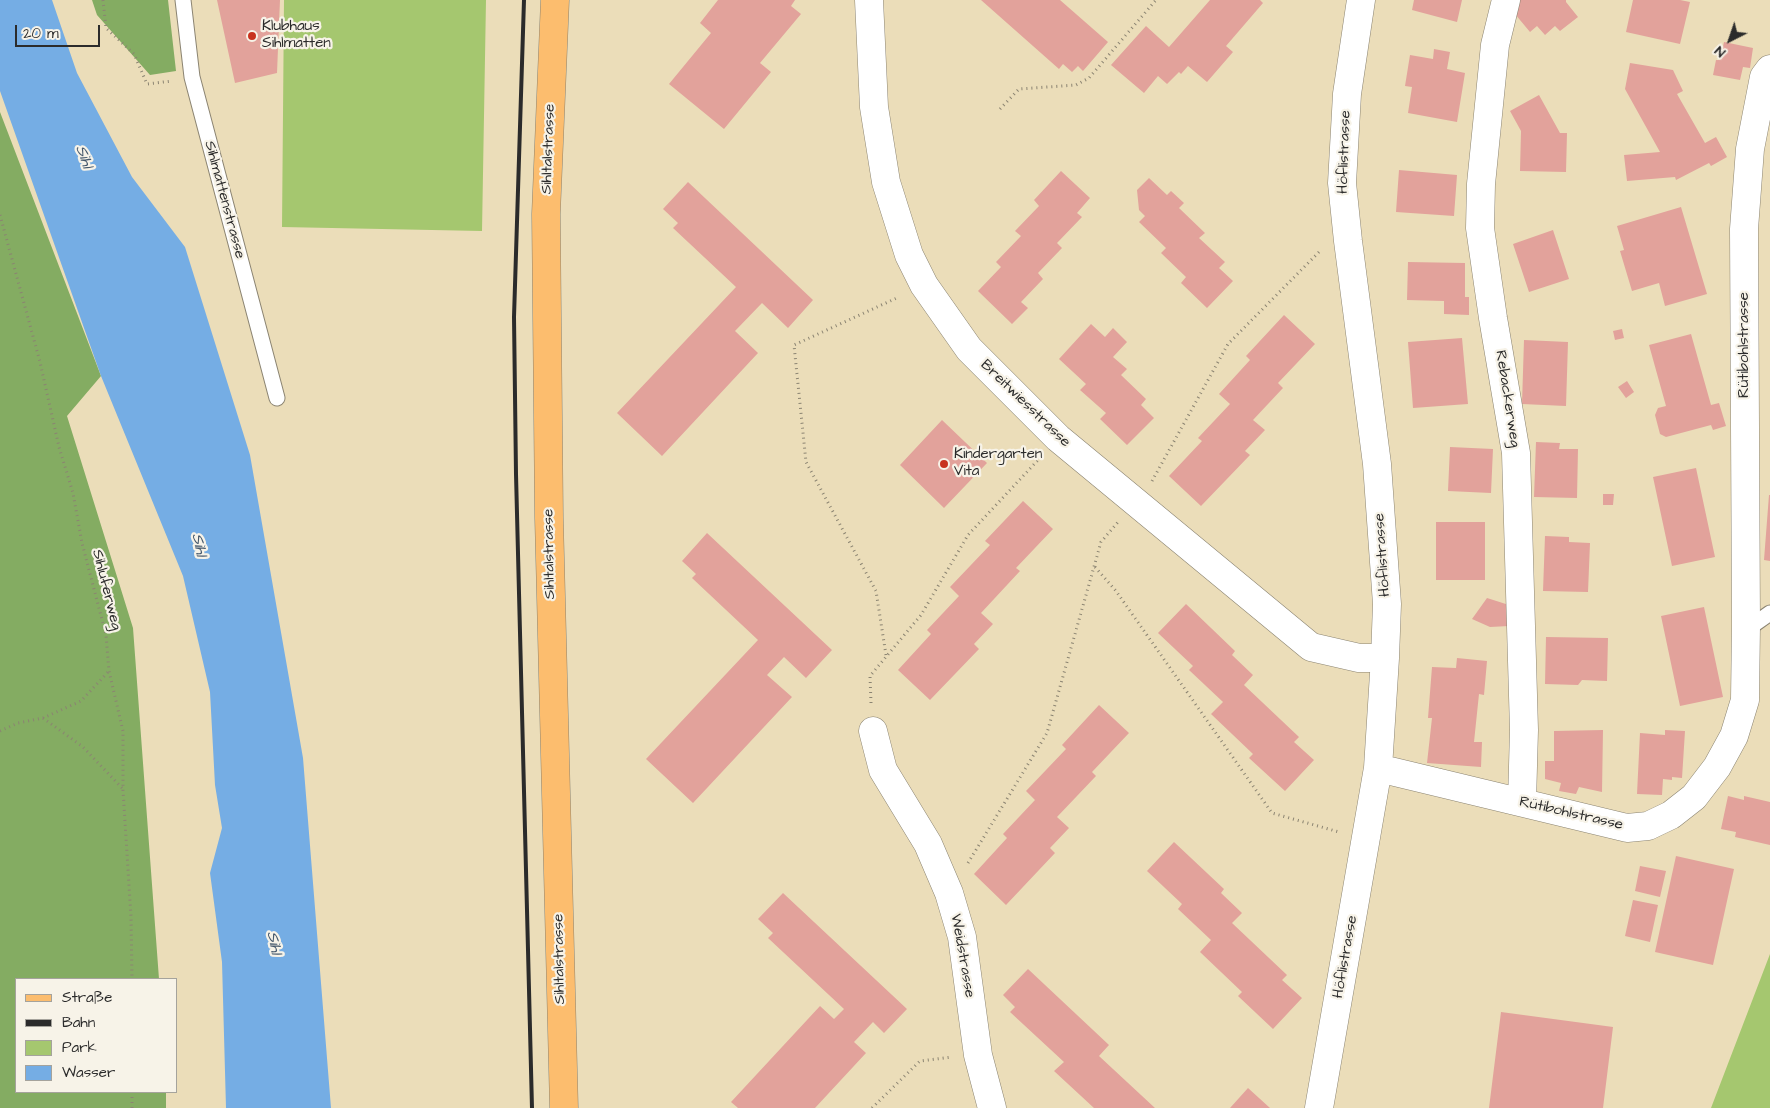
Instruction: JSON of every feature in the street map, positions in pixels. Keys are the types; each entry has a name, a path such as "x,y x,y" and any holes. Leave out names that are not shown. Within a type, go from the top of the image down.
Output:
{"main road":[{"name":"Sihltalstrasse","path":"555,0 546,243 549,518 564,1108"}],"street":[{"name":"Breitwiesstrasse","path":"869,0 874,107 886,182 909,255 924,285 969,349 1058,438 1311,647 1359,658 1385,658"},
{"name":"Höflistrasse","path":"1320,1108 1378,768 1387,604 1377,464 1342,183 1347,94 1360,0"},
{"name":"Rebackerweg","path":"1506,0 1495,45 1481,184 1480,228 1516,453 1524,730 1522,802"},
{"name":"Rütibohlstrasse","path":"1378,768 1627,828 1648,826 1671,814 1694,797 1717,768 1734,736 1745,700 1758,619 1744,229 1750,149 1764,77 1770,69"},
{"name":"Weidstrasse","path":"873,732 883,770 928,844 949,893 962,937 978,1055 992,1108"}],"lane":[{"name":"Sihlmattenstrasse","path":"183,0 192,78 277,398"}],"path":[{"path":"103,0 106,28 134,54 147,84 153,84"},
{"path":"1000,109 1019,89 1076,85 1089,78 1156,0"},
{"name":"Sihluferweg","path":"0,216 40,362 59,447 73,494 82,542 106,636 109,671 123,731 123,790 131,917 132,978"},
{"path":"949,893 1047,733 1101,542 1152,482 1228,344 1326,245 1348,241"},
{"path":"886,655 876,592 806,462 794,345 924,285"},
{"path":"873,732 870,676 921,615 968,534 1058,438"},
{"path":"1094,567 1116,591 1272,813 1366,840"},
{"path":"0,731 18,723 43,718 81,701 109,671"},
{"path":"43,718 83,747 123,790"},
{"path":"872,1108 920,1061 978,1055"},
{"path":"132,1093 132,1108"}],"green space":[{"path":"92,0 168,0 176,71 150,75 97,15"},
{"path":"284,0 486,0 482,231 282,227"},
{"path":"0,112 101,376 67,416 133,628 159,978 15,978 15,1093 166,1093 166,1108 0,1108"},
{"path":"1770,954 1770,1108 1711,1108"}],"water":[{"name":"Sihl","path":"0,0 52,0 77,73 132,177 185,247 250,455 303,758 331,1108 226,1108 222,962 210,873 222,828 215,785 210,692 183,576 101,376 0,91"}],"building":[{"name":"Klubhaus Sihlmatten","path":"217,0 280,0 277,73 235,83"},
{"path":"718,0 795,0 791,6 801,14 760,63 771,72 724,129 669,84 711,33 700,23"},
{"path":"981,0 1060,0 1108,42 1083,71 1078,66 1072,72 1063,64 1059,69"},
{"path":"1210,0 1260,0 1263,3 1226,46 1233,52 1207,82 1188,66 1181,74 1179,72 1167,84 1158,76 1144,93 1111,65 1146,26 1169,47"},
{"path":"1414,0 1462,0 1457,22 1412,10"},
{"path":"1512,0 1566,0 1578,17 1560,31 1555,26 1545,35 1537,26 1530,32 1510,8"},
{"path":"1633,0 1680,0 1690,2 1680,44 1626,32"},
{"path":"1724,42 1753,48 1750,68 1743,67 1740,80 1713,75 1716,60 1720,60"},
{"path":"1434,49 1450,52 1447,69 1465,73 1457,122 1408,113 1412,87 1405,86 1410,55 1433,59"},
{"path":"1630,63 1673,70 1683,91 1677,94 1705,143 1716,137 1727,157 1711,166 1709,163 1676,180 1675,177 1627,181 1624,155 1660,152 1625,89"},
{"path":"1539,95 1560,133 1567,133 1566,172 1520,171 1521,131 1510,111"},
{"path":"1399,170 1457,175 1454,216 1396,212"},
{"path":"1061,171 1090,198 1077,213 1082,217 1057,243 1062,248 1038,273 1043,279 1021,302 1028,308 1012,324 978,291 1001,267 996,262 1021,236 1015,231 1039,206 1034,200"},
{"path":"1149,178 1167,195 1171,191 1184,203 1179,208 1205,233 1199,238 1225,262 1219,268 1233,281 1207,308 1181,283 1186,277 1161,253 1166,248 1139,222 1145,216 1139,210 1137,190"},
{"path":"688,182 813,300 788,328 762,303 735,331 758,353 662,456 617,413 736,287 673,228 678,223 663,209"},
{"path":"1681,207 1707,294 1665,306 1659,283 1632,291 1620,251 1624,250 1617,226"},
{"path":"1553,230 1569,279 1529,292 1513,244"},
{"path":"1408,262 1465,263 1465,297 1469,297 1469,315 1444,314 1444,301 1407,300"},
{"path":"1284,315 1315,344 1278,383 1283,388 1253,420 1265,430 1245,451 1250,455 1201,506 1169,476 1202,441 1198,438 1230,404 1219,394 1250,360 1246,356"},
{"path":"1091,324 1105,337 1113,328 1127,342 1113,357 1127,369 1121,375 1146,399 1141,405 1154,418 1127,445 1100,419 1106,413 1080,390 1086,384 1059,359"},
{"path":"1622,329 1624,338 1615,340 1613,331"},
{"path":"1691,334 1711,405 1719,403 1726,426 1713,430 1711,425 1666,437 1660,434 1655,415 1658,408 1666,406 1649,345"},
{"path":"1462,338 1468,404 1413,408 1408,342"},
{"path":"1524,340 1568,342 1566,406 1522,404"},
{"path":"1627,381 1634,392 1626,398 1618,387"},
{"name":"Kindergarten Vita","path":"942,420 987,463 944,508 900,465"},
{"path":"1536,442 1560,443 1559,449 1578,449 1577,498 1534,497"},
{"path":"1450,447 1493,449 1491,493 1448,491"},
{"path":"1696,468 1715,557 1672,566 1653,477"},
{"path":"1603,494 1614,494 1613,505 1603,505"},
{"path":"1770,495 1770,561 1764,560"},
{"path":"1023,501 1053,529 1016,568 1020,571 981,613 993,624 974,644 979,649 930,700 898,670 931,634 927,630 959,596 950,587 990,545 985,541"},
{"path":"1436,522 1485,522 1485,580 1436,580"},
{"path":"707,533 832,650 806,678 784,657 767,675 792,697 693,803 646,759 758,640 692,578 696,574 682,561"},
{"path":"1545,536 1569,537 1569,542 1590,543 1588,592 1543,591"},
{"path":"1487,598 1509,605 1509,626 1490,627 1472,619"},
{"path":"1186,604 1235,651 1232,655 1253,675 1244,685 1299,737 1294,742 1314,760 1285,791 1249,758 1253,754 1211,714 1223,702 1189,670 1193,666 1158,633"},
{"path":"1704,607 1723,697 1680,706 1661,616"},
{"path":"1546,637 1608,638 1607,681 1582,680 1578,685 1545,684"},
{"path":"1457,658 1487,661 1484,695 1479,694 1474,742 1482,742 1481,767 1427,763 1432,718 1428,718 1432,667 1456,668"},
{"path":"1099,705 1129,733 1092,772 1096,776 1057,817 1069,828 1050,848 1055,853 1006,905 974,874 1007,838 1003,834 1035,800 1026,791 1066,749 1062,745"},
{"path":"1603,730 1602,792 1579,787 1576,794 1559,791 1561,783 1545,779 1545,761 1554,761 1554,731"},
{"path":"1665,730 1685,731 1682,778 1672,777 1672,780 1663,779 1662,795 1637,794 1640,733 1665,735"},
{"path":"1728,796 1744,800 1744,796 1770,802 1770,845 1735,837 1736,832 1721,829"},
{"path":"1174,842 1224,889 1221,893 1242,913 1232,923 1287,975 1282,980 1302,998 1273,1029 1238,996 1242,992 1200,952 1211,940 1178,909 1182,904 1147,871"},
{"path":"1676,856 1734,869 1713,965 1655,952"},
{"path":"1640,866 1666,871 1660,897 1635,891"},
{"path":"783,893 907,1009 884,1033 873,1022 854,1042 866,1053 815,1108 738,1108 731,1102 820,1006 834,1019 844,1009 768,938 773,933 758,919"},
{"path":"1633,900 1658,905 1650,942 1625,936"},
{"path":"1028,969 1109,1045 1099,1056 1155,1108 1094,1108 1054,1071 1064,1062 1010,1012 1015,1007 1003,995"},
{"path":"1501,1012 1613,1027 1603,1108 1489,1108"},
{"path":"1248,1088 1270,1108 1230,1108"}],"railway":[{"path":"524,0 514,317 516,474 532,1108"}],"place":[{"name":"Klubhaus Sihlmatten","path":"252,36"},
{"name":"Kindergarten Vita","path":"944,464"}]}
